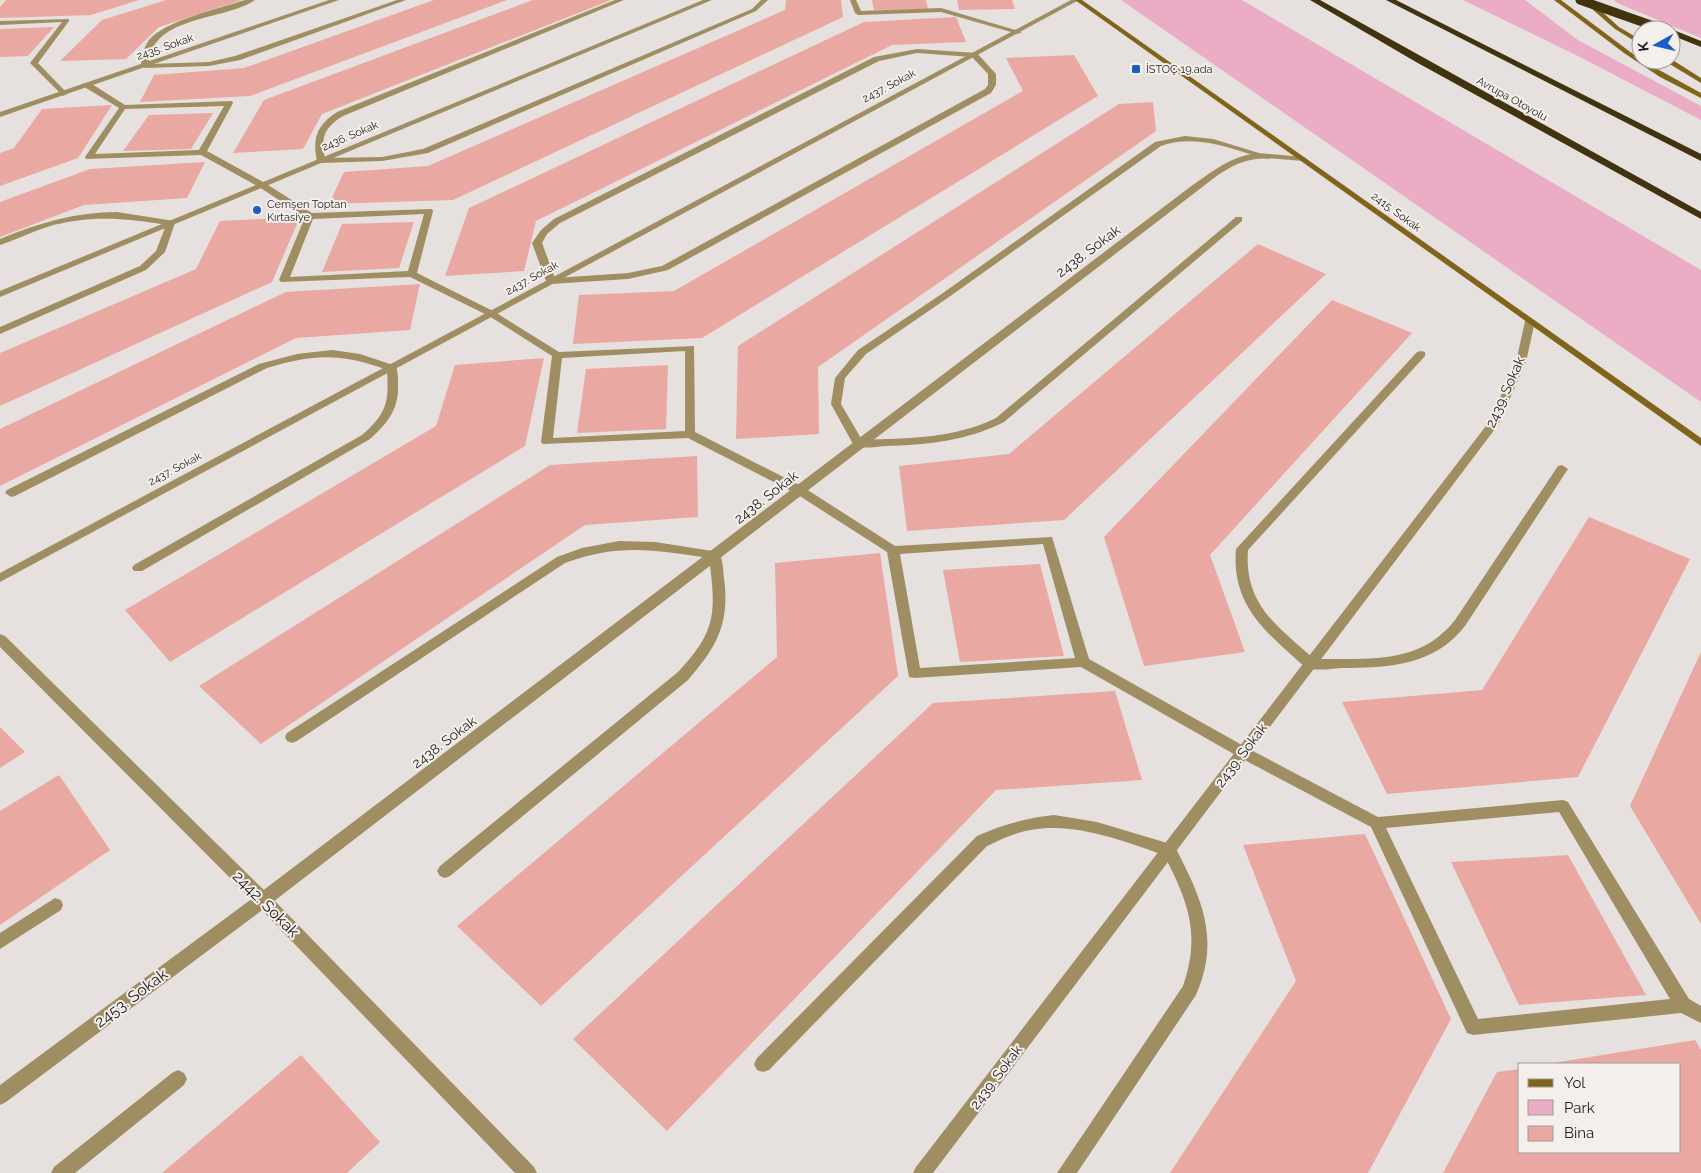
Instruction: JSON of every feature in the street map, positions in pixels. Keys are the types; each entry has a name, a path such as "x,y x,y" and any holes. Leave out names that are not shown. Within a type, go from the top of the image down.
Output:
{"highway":[{"name":"Avrupa Otoyolu","path":"1314,0 1427,65 1701,216"},
{"path":"1580,0 1637,20"},
{"path":"1394,1 1701,158"},
{"path":"1681,36 1701,44"}],"main road":[{"name":"2415. Sokak","path":"1077,0 1701,443"},
{"path":"1556,0 1610,41 1668,79 1701,96"},
{"path":"1585,0 1617,28 1631,37"},
{"path":"1681,69 1701,81"}],"street":[{"path":"252,0 164,31 149,44 145,51 145,66 197,65 237,58 403,0"},
{"name":"2435. Sokak","path":"0,115 336,0"},
{"path":"621,0 340,114 325,126 320,133 317,142 321,161 382,159 425,151 754,10 765,0"},
{"name":"2436. Sokak","path":"0,294 709,0"},
{"path":"853,0 858,14 941,10 1018,32"},
{"path":"937,0 941,10"},
{"name":"2437. Sokak","path":"0,578 1077,0"},
{"path":"0,23 67,20 34,63 63,94"},
{"path":"917,51 974,55 992,74 992,86 988,91 665,268 628,276 551,281 537,243 544,232 557,221 877,59 917,51"},
{"path":"89,86 123,107 229,102 202,152"},
{"path":"123,107 89,157 202,152 262,185 310,216 429,211 412,274"},
{"path":"1239,219 1000,420 985,429 954,438 858,444 836,404 840,378 862,352 946,295 1158,144 1171,138 1189,137 1268,157"},
{"name":"2438. Sokak","path":"263,900 858,444 1224,168 1243,158 1303,159"},
{"path":"0,242 32,229 76,217 117,215 171,223 160,252 143,268 0,331"},
{"path":"310,216 284,280 412,274 492,314 557,355 690,348 690,434"},
{"name":"2439. Sokak","path":"922,1173 1494,423 1521,362 1530,321"},
{"path":"11,493 263,366 299,357 331,354 354,356 392,368 394,400 384,420 366,437 138,568"},
{"path":"1421,354 1242,548 1240,573 1250,602 1260,616 1311,664 1397,661 1430,651 1448,638 1460,623 1562,469"},
{"path":"557,355 547,442 690,434 800,490 893,550 1048,540 1083,662"},
{"path":"292,738 561,560 579,552 619,544 639,543 715,555 720,609 710,643 698,660 676,682 445,871"},
{"path":"893,550 914,673 1083,662 1244,753 1376,823 1563,806 1683,1006"},
{"name":"2442. Sokak","path":"0,639 263,900 528,1173"},
{"path":"763,1064 982,841 998,832 1017,825 1044,820 1072,821 1169,850 1192,894 1200,921 1201,950 1198,971 1190,990 1066,1173"},
{"path":"1376,823 1473,1027 1683,1006 1701,1015"},
{"name":"2453. Sokak","path":"0,1096 263,900"},
{"path":"0,942 55,905"},
{"path":"60,1173 178,1079"}],"green space":[{"path":"1121,0 1242,0 1701,270 1701,402"},
{"path":"1463,0 1525,0 1578,40 1701,106 1701,120 1576,55"},
{"path":"1614,0 1701,0 1701,38 1681,30 1681,20 1658,20"}],"building":[{"path":"6,0 139,0 91,15 0,18 0,7"},
{"path":"166,0 242,0 159,27 126,59 60,61 102,20"},
{"path":"434,0 507,0 250,96 140,102 154,75 244,68"},
{"path":"533,0 611,0 322,114 303,149 233,153 264,100"},
{"path":"786,0 841,0 843,17 453,200 329,204 344,172 428,166 785,10"},
{"path":"872,0 926,0 928,9 874,10"},
{"path":"957,0 1012,0 1015,9 959,10"},
{"path":"956,17 966,42 892,45 536,221 524,271 445,276 469,208 864,22"},
{"path":"54,27 28,56 0,57 0,29"},
{"path":"1074,55 1098,96 702,338 573,344 579,295 674,291 1023,91 1006,58"},
{"path":"1153,102 1156,131 818,367 819,434 736,439 738,346 1119,104"},
{"path":"112,105 78,158 0,186 0,153 14,148 42,109"},
{"path":"213,113 191,149 123,151 149,115"},
{"path":"205,162 187,198 84,205 0,237 0,202 90,169"},
{"path":"300,217 272,282 0,406 0,353 196,269 220,221"},
{"path":"414,222 399,268 322,272 342,224"},
{"path":"1258,244 1326,274 1064,520 907,531 899,466 1009,454"},
{"path":"420,284 410,330 296,338 0,486 0,429 286,292"},
{"path":"1332,300 1412,333 1210,555 1245,652 1144,666 1104,537"},
{"path":"544,358 525,446 170,662 125,610 436,426 455,365"},
{"path":"668,365 666,429 577,433 586,369"},
{"path":"697,456 698,517 585,525 261,744 199,686 550,465"},
{"path":"1589,517 1690,559 1578,777 1387,794 1342,702 1482,690"},
{"path":"880,553 898,676 541,1006 457,926 777,657 775,563"},
{"path":"1040,564 1064,656 960,662 943,570"},
{"path":"1701,652 1701,924 1630,806"},
{"path":"1115,691 1142,780 996,790 667,1131 573,1039 933,703"},
{"path":"0,727 25,752 0,768"},
{"path":"59,775 110,850 0,925 0,811"},
{"path":"1365,834 1451,1019 1368,1173 1170,1173 1296,981 1243,845"},
{"path":"1568,855 1646,995 1519,1005 1451,862"},
{"path":"1695,1040 1701,1050 1701,1173 1443,1173 1497,1072 1518,1069 1518,1153 1681,1153 1681,1063 1553,1063"},
{"path":"301,1055 380,1142 347,1173 162,1173"}],"place":[{"name":"İSTOÇ 19.ada","path":"1136,69"},
{"name":"Cemşen Toptan Kırtasiye","path":"257,210"}]}
